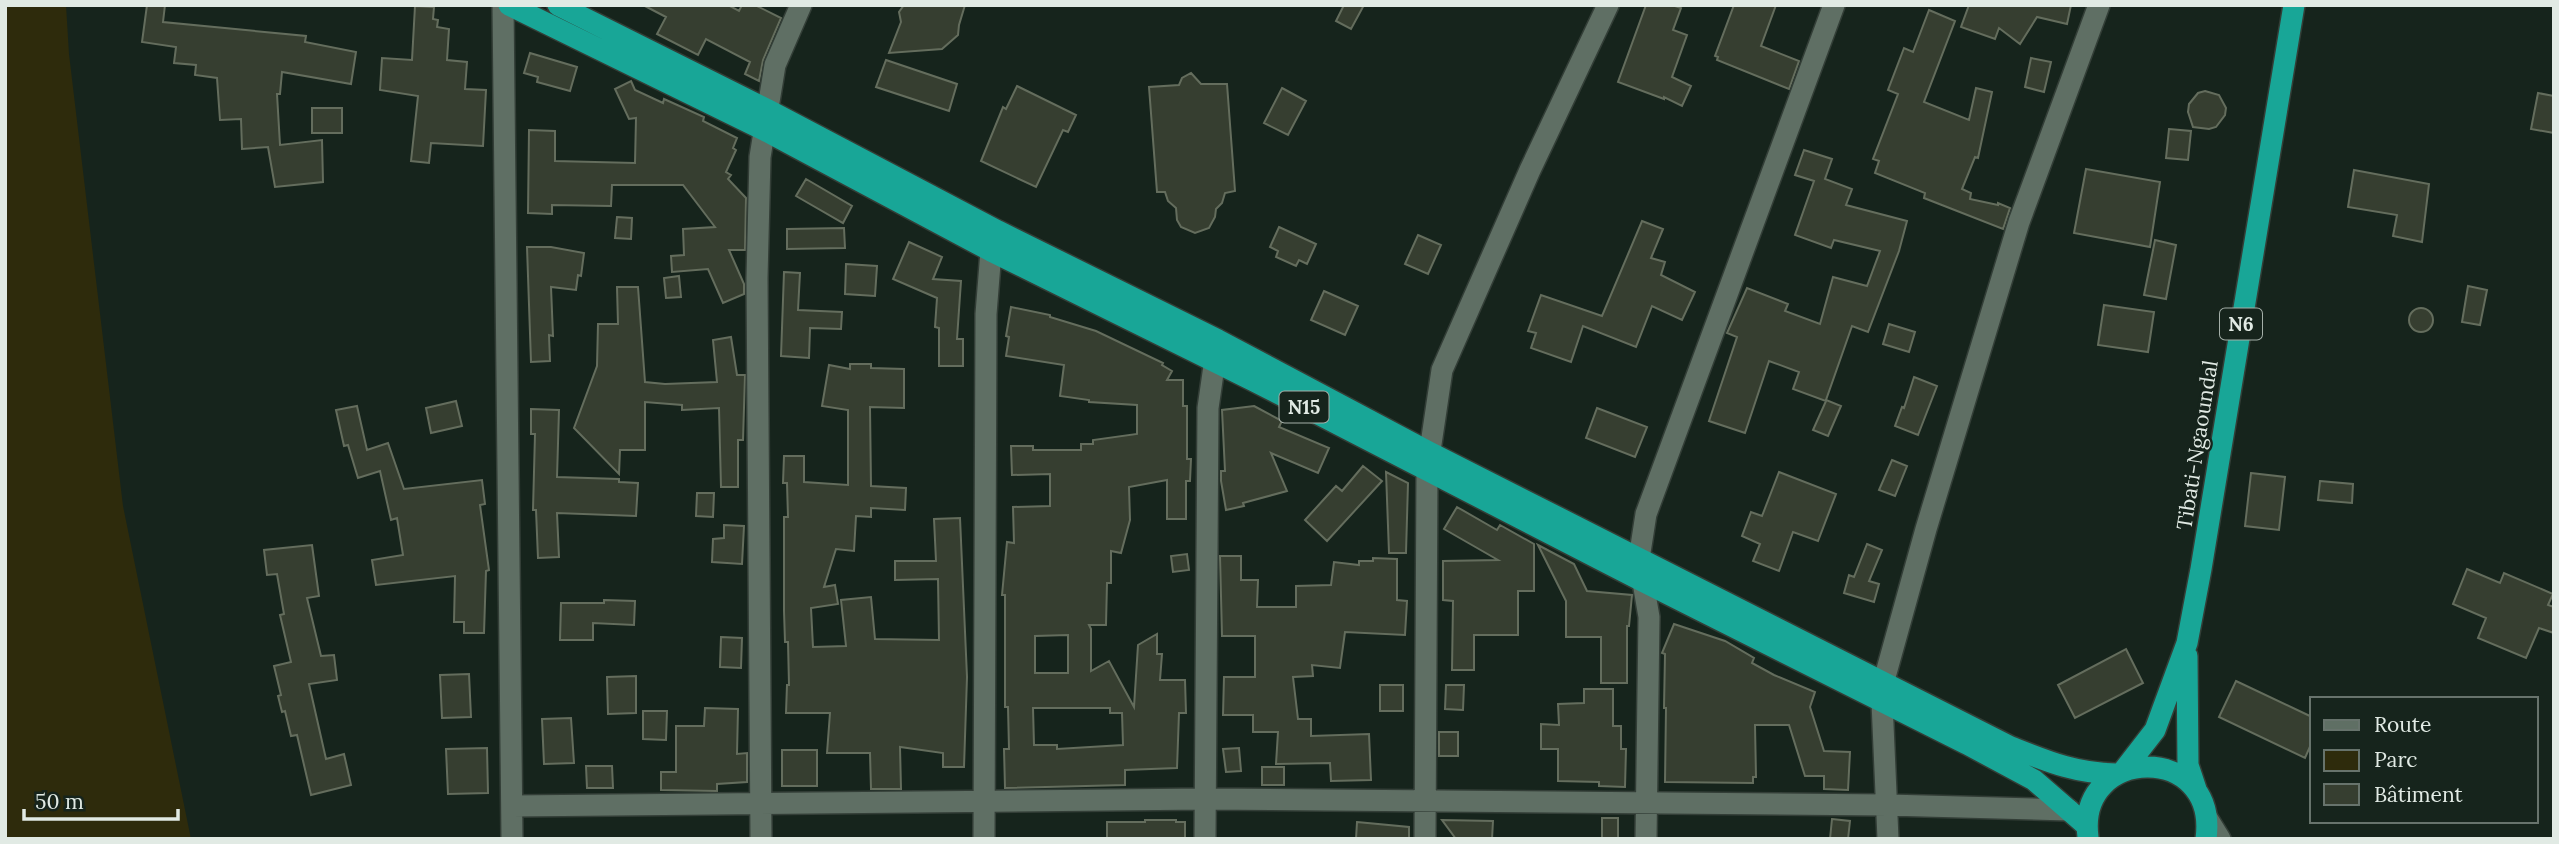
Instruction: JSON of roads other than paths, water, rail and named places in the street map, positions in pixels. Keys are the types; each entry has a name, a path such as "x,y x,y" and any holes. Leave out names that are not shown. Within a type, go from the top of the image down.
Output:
{"highway":[{"name":"N15","path":"509,5 766,120"},
{"name":"N15","path":"558,5 766,120 994,241 1216,350 1428,462 1644,582 1883,693 2060,767 2093,773 2120,772"},
{"name":"Tibati-Ngaoundal","path":"2088,833 2090,806 2101,787 2120,772 2155,730 2187,643 2204,556 2294,5"},
{"name":"N15","path":"1428,462 1639,559 1883,693 2034,780 2069,810 2088,833"},
{"name":"Tibati-Ngaoundal","path":"2187,643 2188,765 2203,803 2207,829"},
{"path":"2120,772 2139,766 2155,766 2171,770 2196,789"}],"street":[{"path":"503,5 513,839"},
{"path":"761,839 757,278 760,157 775,65 801,5"},
{"path":"1425,839 1428,462 1442,370 1530,170 1608,5"},
{"path":"1646,839 1649,617 1639,559 1646,514 1835,5"},
{"path":"1888,839 1883,693 1926,529 2019,222 2099,5"},
{"path":"984,839 986,327 994,241"},
{"path":"1205,839 1208,408 1216,350"},
{"path":"513,806 1205,799 1888,805 2069,810"},
{"path":"2207,829 2220,839"}]}
